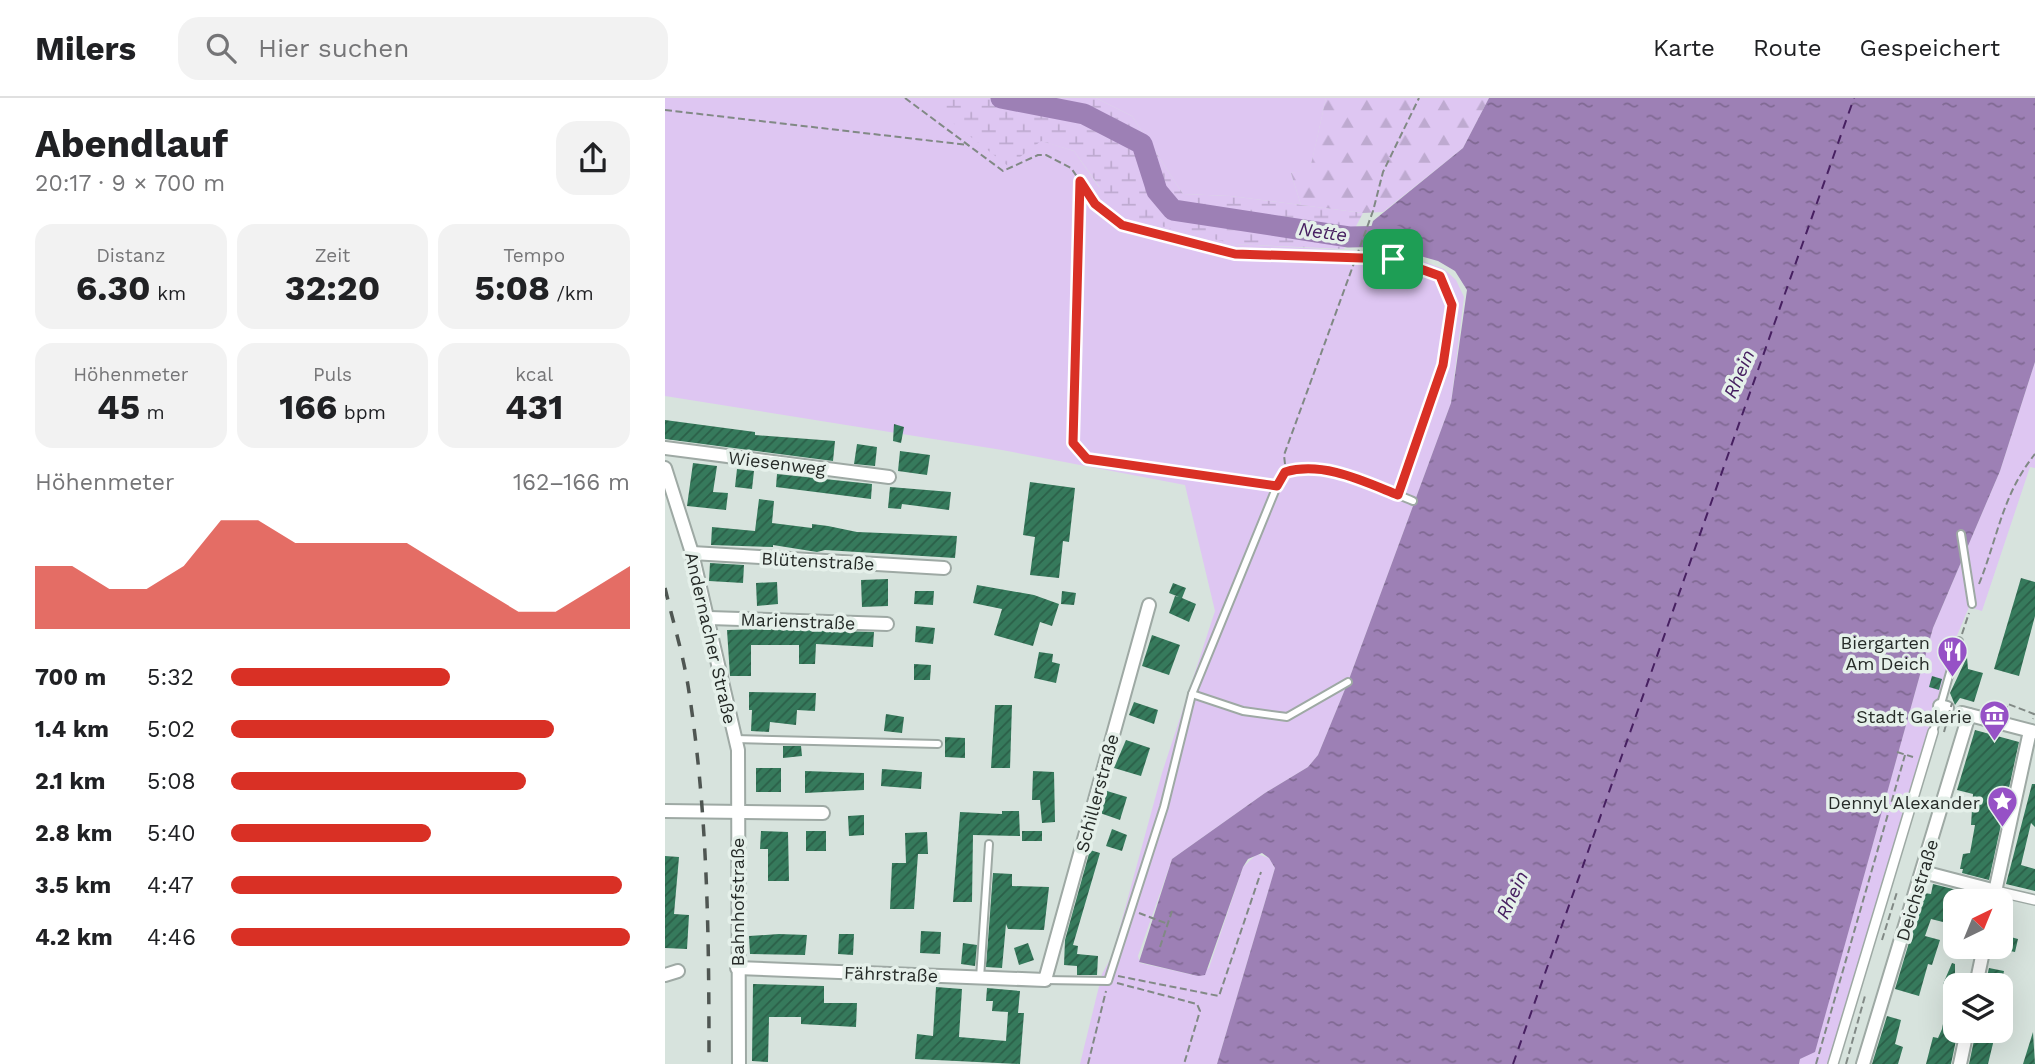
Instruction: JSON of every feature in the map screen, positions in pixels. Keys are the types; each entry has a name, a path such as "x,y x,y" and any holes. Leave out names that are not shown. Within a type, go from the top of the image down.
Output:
{"street":[{"name":"Wiesenweg","path":"665,448 889,477"},
{"name":"Andernacher Straße","path":"665,468 709,618 735,739 737,812"},
{"name":"Blütenstraße","path":"692,554 944,568"},
{"name":"Schillerstraße","path":"1045,980 1149,605"},
{"name":"Marienstraße","path":"709,618 887,624"},
{"name":"Deichstraße","path":"1863,1064 1923,872 1965,714 2033,731"},
{"path":"1996,889 2033,731"},
{"path":"1833,1064 1933,732"},
{"name":"Bahnhofstraße","path":"665,811 737,812 739,1064"},
{"path":"737,812 823,813"},
{"path":"1923,872 1973,889"},
{"path":"2013,898 2035,900"},
{"name":"Fährstraße","path":"737,968 1045,980"},
{"path":"1960,1064 1964,1043"}],"lane":[{"path":"1045,980 1109,977 1164,807 1192,694 1285,472 1299,468 1335,472 1413,501"},
{"path":"1961,534 1972,604"},
{"path":"1933,732 1947,708 1959,642"},
{"path":"1192,694 1243,711 1287,717 1348,682"},
{"path":"735,739 938,744"},
{"path":"980,978 989,844"}],"path":[{"path":"905,98 1003,172 1046,155 1072,168 1095,204 1122,225 1235,254 1393,259 1440,276 1452,305 1443,365 1398,495"},
{"path":"1285,472 1284,455 1373,211 1383,172 1419,98"},
{"path":"665,110 969,145"},
{"path":"1080,181 1073,443 1087,459 1277,486"},
{"path":"1959,642 2006,498 2017,477 2035,454"},
{"path":"2004,713 2008,704 2035,713 2033,731"},
{"path":"1897,752 1926,761"},
{"path":"1816,1064 1905,755"},
{"path":"1109,977 1219,996 1261,872"},
{"path":"1131,910 1168,924"},
{"path":"1160,947 1172,911"},
{"path":"1088,1064 1109,977"},
{"path":"1109,977 1197,1004 1200,1011 1184,1064"}],"green space":[{"path":"665,98 921,98 937,108 1074,151 1099,187 1234,244 1380,252 1444,269 1456,280 1464,297 1451,403 1348,682 1318,755 1308,767 1265,793 1172,859 1138,956 1140,963 1198,976 1209,968 1243,867 1257,854 1269,858 1275,868 1217,1064 1080,1064 1102,974 1112,956 1162,773 1215,611 1185,485 1002,450 665,396"},
{"path":"921,98 1096,98 1132,116 1183,194 1230,196 1363,213 1344,249 1234,244 1120,216 1074,151 1041,141 1008,166"},
{"path":"1096,98 1326,98 1310,170 1291,173 1301,205 1230,196 1183,194 1132,116"},
{"path":"1326,98 1489,98 1463,148 1383,212 1363,213 1301,205 1291,173 1310,169"},
{"path":"2035,362 2035,468 2030,467 1982,611 1969,607 1956,638 1923,764 1830,1064 1799,1064 1800,1059 1815,1051 1933,628 2000,471"}],"water":[{"name":"Rhein","path":"1489,98 2035,98 2035,362 2000,471 1933,628 1815,1052 1800,1059 1799,1064 1217,1064 1275,868 1262,853 1248,859 1243,867 1205,975 1198,976 1139,962 1172,859 1265,793 1308,767 1318,755 1348,682 1451,403 1467,290 1455,271 1438,261 1367,241 1373,221 1463,148"}],"building":[{"path":"665,420 755,432 755,435 835,441 833,461 665,439"},
{"path":"894,424 904,427 901,443 893,441"},
{"path":"857,444 877,447 875,466 854,464"},
{"path":"900,451 930,455 927,475 898,471"},
{"path":"693,463 717,466 713,492 728,493 726,510 687,506"},
{"path":"737,469 754,471 752,489 735,487"},
{"path":"777,474 872,484 871,499 776,487"},
{"path":"1030,482 1075,488 1069,542 1063,541 1059,578 1030,575 1035,537 1023,535"},
{"path":"890,487 951,492 949,510 902,504 901,509 888,508"},
{"path":"759,499 774,501 772,523 812,528 812,524 857,532 957,536 955,558 825,550 817,552 773,545 711,545 712,527 755,531"},
{"path":"710,563 744,565 743,583 709,581"},
{"path":"2021,578 2035,582 2035,616 2019,676 1994,669"},
{"path":"888,579 888,606 862,607 861,580"},
{"path":"777,582 778,604 757,606 756,583"},
{"path":"1173,583 1186,588 1182,598 1196,604 1189,622 1169,613 1175,596 1179,597 1169,593"},
{"path":"977,585 1034,595 1059,604 1052,626 1040,622 1033,646 994,635 1002,609 973,603"},
{"path":"915,591 934,591 933,605 914,604"},
{"path":"1062,591 1076,593 1074,605 1061,604"},
{"path":"916,626 935,628 933,644 915,642"},
{"path":"727,630 874,632 873,647 816,644 815,664 799,664 799,645 751,645 751,676 730,676"},
{"path":"1152,635 1180,645 1169,675 1142,666"},
{"path":"1039,652 1053,654 1052,662 1060,664 1056,683 1034,678"},
{"path":"1967,657 1968,669 1983,673 1974,702 1960,698 1955,705 1950,693"},
{"path":"914,664 931,665 930,680 914,680"},
{"path":"1932,676 1942,679 1939,690 1929,687"},
{"path":"749,692 816,693 815,711 797,710 796,725 770,722 769,732 751,731"},
{"path":"1134,702 1158,710 1154,724 1129,715"},
{"path":"995,705 1012,705 1010,768 991,768"},
{"path":"886,714 904,717 902,733 884,731"},
{"path":"1975,730 2019,742 1989,880 1962,873 1963,869 1960,869 1963,854 1970,853 1975,825 1971,825 1973,794 1957,790"},
{"path":"945,737 965,738 965,758 945,757"},
{"path":"1126,740 1150,748 1141,776 1114,768"},
{"path":"783,746 801,746 802,756 783,758"},
{"path":"756,768 781,768 781,792 756,792"},
{"path":"882,769 922,772 921,789 881,786"},
{"path":"805,771 864,773 864,790 805,793"},
{"path":"1033,771 1054,772 1055,822 1042,823 1040,800 1032,800"},
{"path":"2032,784 2035,784 2035,827 2031,823 2021,865 2035,869 2035,891 2006,884"},
{"path":"1107,791 1127,797 1120,820 1100,813"},
{"path":"1002,811 1019,811 1020,836 973,835 972,902 953,902 960,812 1002,814"},
{"path":"864,815 864,835 849,836 848,816"},
{"path":"1112,829 1127,835 1122,851 1106,846"},
{"path":"761,831 788,832 789,881 768,881 768,849 760,849"},
{"path":"806,831 826,831 826,851 806,851"},
{"path":"1022,831 1042,831 1042,841 1022,841"},
{"path":"927,832 928,854 918,854 914,909 890,909 892,863 906,863 905,833"},
{"path":"1090,850 1100,853 1073,945 1078,946 1077,954 1098,956 1097,975 1077,975 1077,966 1064,965 1065,940"},
{"path":"665,856 679,857 674,914 689,915 687,949 665,948"},
{"path":"993,873 1012,874 1012,886 1049,887 1044,930 1008,929 1006,924 1002,968 986,967"},
{"path":"1933,884 1953,889 1943,889 1943,922 1931,919 1925,936 1940,940 1932,965 1928,964 1919,996 1895,989 1924,893 1931,894"},
{"path":"921,931 941,932 940,954 920,953"},
{"path":"839,934 854,934 853,955 838,954"},
{"path":"807,935 805,955 750,954 749,936"},
{"path":"2013,938 2018,939 2013,952"},
{"path":"963,943 977,945 975,966 961,964"},
{"path":"1028,943 1034,960 1019,965 1014,948"},
{"path":"1952,963 1955,964 1955,973 1948,973"},
{"path":"1989,968 2004,971 2004,973 1988,973"},
{"path":"753,984 824,986 824,1003 857,1003 856,1027 801,1024 801,1017 769,1017 768,1062 752,1061"},
{"path":"936,987 962,989 959,1037 1006,1041 1008,1012 992,1011 993,1001 986,1001 987,988 1020,991 1018,1013 1024,1013 1020,1064 915,1059 917,1034 933,1036"},
{"path":"1887,1016 1901,1020 1895,1044 1903,1047 1898,1064 1872,1064"},
{"path":"1943,1024 1943,1043 1955,1043 1951,1064 1926,1064 1933,1037 1938,1038"},
{"path":"2033,1032 2035,1064 2023,1064"},
{"path":"1973,1043 1993,1043 1988,1064 1969,1064"}],"waterway":[{"name":"Nette","path":"1001,98 1084,114 1142,144 1157,191 1173,210 1349,237 1396,236"}],"ferry route":[{"path":"1513,1064 1854,98"}],"railway":[{"path":"665,588 687,679 700,785 708,924 709,1064"}],"place":[{"name":"Biergarten Am Deich","path":"1953,679"},
{"name":"Stadt Galerie","path":"1995,743"},
{"name":"Dennyl Alexander","path":"2003,829"}],"route":[{"path":"1080,181 1095,204 1122,225 1235,254 1393,259 1440,276 1452,305 1443,365 1398,495 1335,472 1299,468 1285,472 1277,486 1087,459 1073,443 1080,181"}]}
